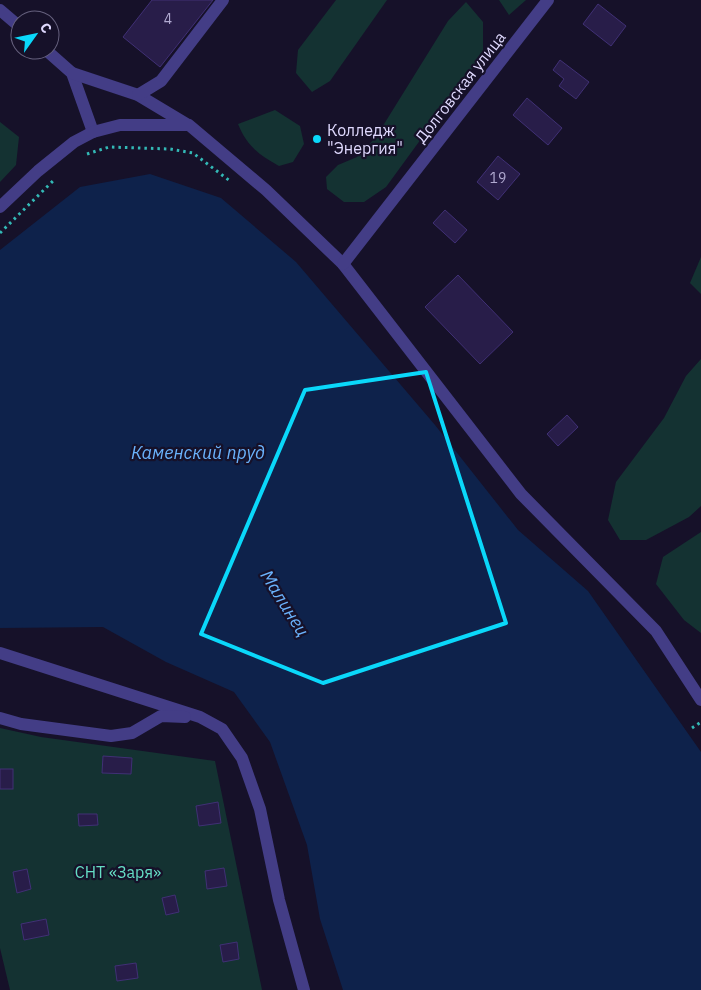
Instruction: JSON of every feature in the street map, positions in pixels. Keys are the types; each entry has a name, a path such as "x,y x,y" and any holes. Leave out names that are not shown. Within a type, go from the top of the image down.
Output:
{"street":[{"path":"138,95 161,81 224,0"},
{"name":"Долговская улица","path":"343,264 548,0"},
{"path":"0,10 10,18"},
{"path":"57,60 72,73 138,95 189,125 266,190 343,264 521,494 656,631 701,700"},
{"path":"72,73 93,132"},
{"path":"0,207 38,171 74,142 93,132 120,125 189,125"},
{"path":"0,653 200,717 222,729 242,758 260,809 279,900 304,990"},
{"path":"0,718 21,724 111,736 132,733 162,716 200,717"}],"path":[{"path":"84,155 109,147 170,149 192,153 231,182"},
{"path":"0,232 55,178"},
{"path":"692,728 701,722"}],"highlighted area":[{"path":"426,372 506,623 323,683 201,634 305,390"}],"green space":[{"path":"336,0 387,0 330,81 312,92 296,73 298,50"},
{"path":"499,0 526,0 509,15"},
{"path":"466,2 483,22 483,54 386,187 364,202 344,202 327,189 326,177 338,165 357,157 376,137 448,21"},
{"path":"275,110 300,126 304,144 293,162 279,166 254,149 245,138 238,124"},
{"path":"0,122 19,137 16,165 0,182"},
{"path":"701,257 701,294 690,283"},
{"path":"701,359 701,506 689,517 646,540 620,540 608,520 616,482 664,418 686,376"},
{"path":"701,532 701,633 684,620 656,584 663,557"},
{"name":"СНТ «Заря»","path":"0,728 41,737 215,761 262,990 10,990 0,948"}],"water":[{"name":"Каменский пруд","path":"150,174 221,198 296,262 435,425 518,530 588,591 701,752 701,990 343,990 320,919 307,845 270,742 234,692 166,662 103,627 0,628 0,250 80,187"}],"building":[{"path":"152,0 213,0 160,67 123,37"},
{"path":"598,4 626,26 611,46 583,24"},
{"path":"560,60 589,82 576,99 559,86 564,79 553,70"},
{"path":"527,98 562,128 548,145 513,115"},
{"path":"498,156 520,174 498,200 477,182"},
{"path":"445,210 467,230 455,243 433,223"},
{"path":"458,275 513,332 480,364 425,307"},
{"path":"567,415 578,427 558,446 547,434"},
{"path":"103,756 132,758 131,774 102,773"},
{"path":"0,769 13,769 13,789 0,789"},
{"path":"218,802 221,823 199,826 196,806"},
{"path":"78,814 97,814 98,825 79,826"},
{"path":"224,868 227,886 207,889 205,871"},
{"path":"27,869 31,889 17,893 13,872"},
{"path":"175,895 179,912 166,915 162,898"},
{"path":"46,919 49,935 24,940 21,924"},
{"path":"237,942 239,959 223,962 220,945"},
{"path":"136,963 138,978 117,981 115,966"}],"place":[{"name":"Колледж \"Энергия\"","path":"317,139"}],"water label":[{"name":"Малинец","path":"285,603"}]}
